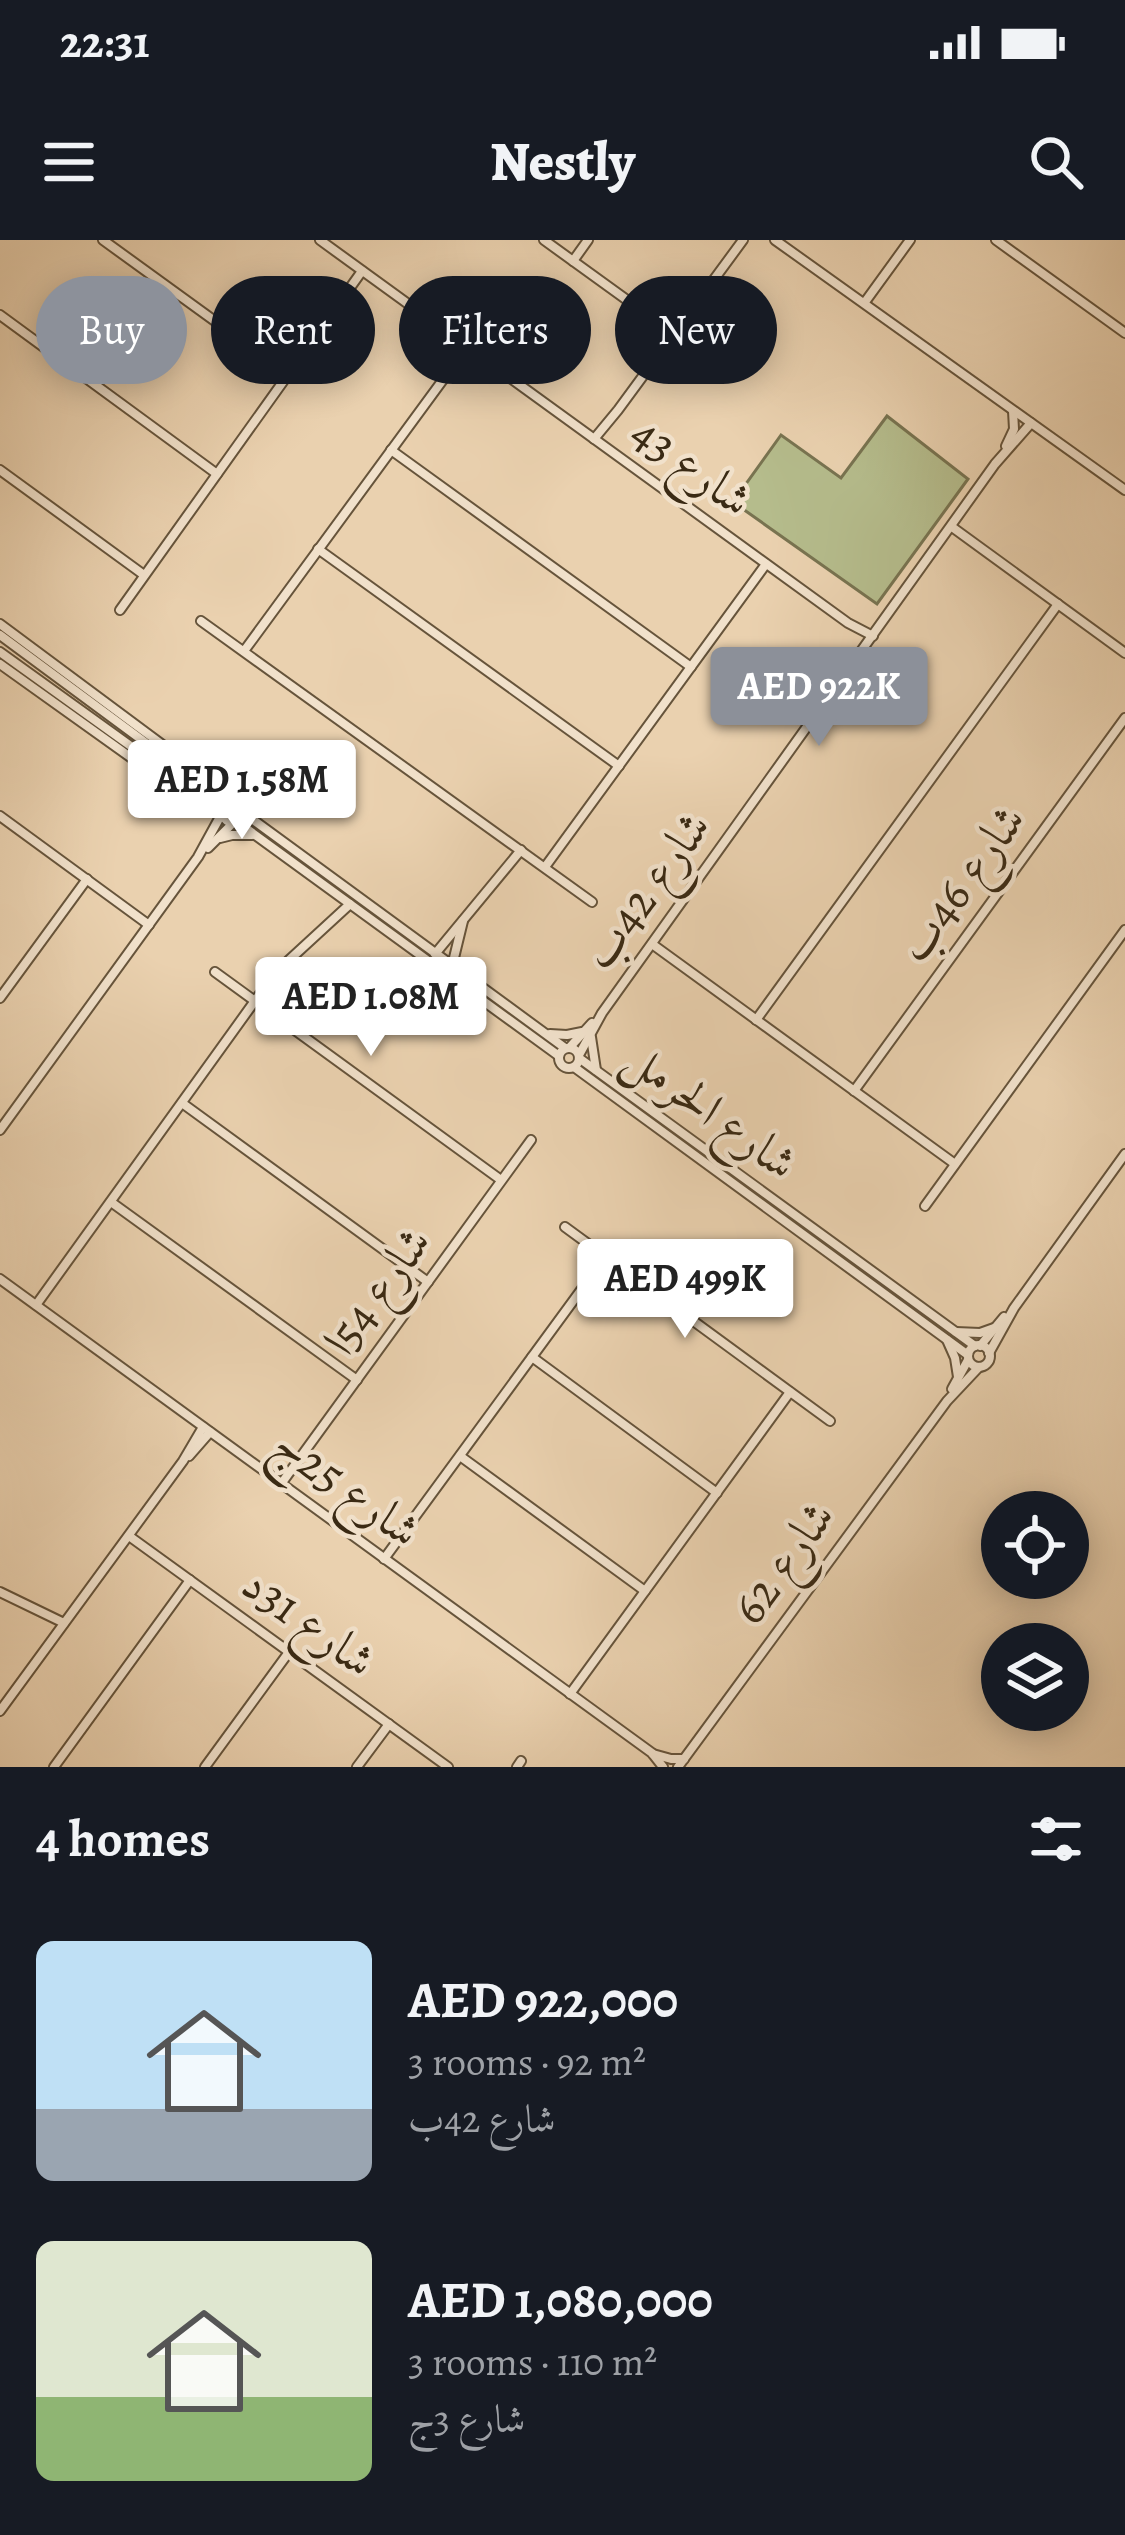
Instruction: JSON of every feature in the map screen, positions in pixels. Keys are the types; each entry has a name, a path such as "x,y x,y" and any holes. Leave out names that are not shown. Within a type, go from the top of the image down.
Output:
{"street":[{"path":"104,240 211,318"},
{"name":"شارع 43","path":"320,240 399,298"},
{"path":"544,240 615,291"},
{"path":"573,261 589,240"},
{"path":"717,276 743,240"},
{"path":"865,302 910,240"},
{"path":"997,240 1125,333"},
{"path":"780,241 1125,490"},
{"path":"358,276 362,271"},
{"path":"0,315 217,474"},
{"path":"120,610 281,384"},
{"path":"244,651 439,384"},
{"name":"شارع 43","path":"519,384 870,640"},
{"path":"596,440 637,384"},
{"name":"شارع 42ب","path":"1000,458 1012,434 1013,411"},
{"name":"شارع 42ب","path":"564,1051 602,1013 1000,458 1031,424"},
{"path":"391,450 692,667"},
{"path":"0,470 144,575"},
{"path":"952,527 1125,653"},
{"path":"318,549 619,766"},
{"path":"545,867 766,564"},
{"path":"756,1020 1058,604"},
{"path":"201,622 592,902"},
{"path":"0,624 199,772 227,821 237,818"},
{"path":"0,635 212,791"},
{"path":"0,652 223,810"},
{"path":"0,664 176,789 191,789"},
{"path":"21,667 26,683"},
{"name":"شارع 46ب","path":"854,1091 1125,718"},
{"path":"201,796 212,839"},
{"path":"0,1130 198,857 237,818 237,804 223,810 212,839"},
{"path":"0,816 149,925"},
{"name":"شارع الحرمل","path":"237,818 350,904 564,1051"},
{"name":"شارع الحرمل","path":"237,818 452,966 564,1051"},
{"path":"212,839 259,837"},
{"path":"434,954 521,850"},
{"path":"0,998 87,879"},
{"path":"36,1305 274,973 350,904"},
{"path":"452,966 463,919"},
{"path":"925,1206 1125,930"},
{"path":"652,944 955,1165"},
{"path":"215,972 502,1180"},
{"path":"542,1032 587,1033 597,1071"},
{"name":"شارع 42ب","path":"577,1060 587,1033"},
{"path":"564,1051 577,1060 562,1066 564,1051"},
{"name":"شارع الحرمل","path":"577,1060 956,1332 973,1351"},
{"name":"شارع الحرمل","path":"577,1060 946,1339 973,1351"},
{"path":"182,1103 428,1282"},
{"name":"شارع 54ا","path":"281,1484 531,1139"},
{"path":"1014,1308 1125,1154"},
{"path":"110,1202 357,1380"},
{"path":"565,1226 830,1421"},
{"path":"384,1559 606,1256"},
{"name":"شارع 25ج","path":"0,1279 652,1753 681,1763"},
{"name":"شارع 62","path":"681,1763 946,1401 973,1351 1014,1308"},
{"name":"شارع 62","path":"946,1401 987,1364 1014,1308"},
{"path":"956,1332 980,1333 995,1327"},
{"path":"946,1339 958,1379"},
{"path":"979,1367 973,1366 973,1351 989,1353"},
{"path":"532,1358 717,1493"},
{"path":"570,1694 790,1392"},
{"path":"0,1711 206,1429"},
{"path":"460,1456 645,1591"},
{"name":"شارع 31د","path":"129,1536 448,1767"},
{"path":"55,1767 190,1580"},
{"path":"0,1592 61,1627"},
{"path":"205,1767 290,1652"},
{"path":"357,1767 389,1724"},
{"name":"شارع 25ج","path":"652,1753 663,1767"}],"green space":[{"path":"887,416 968,479 877,604 733,502 781,435 841,478"}]}
